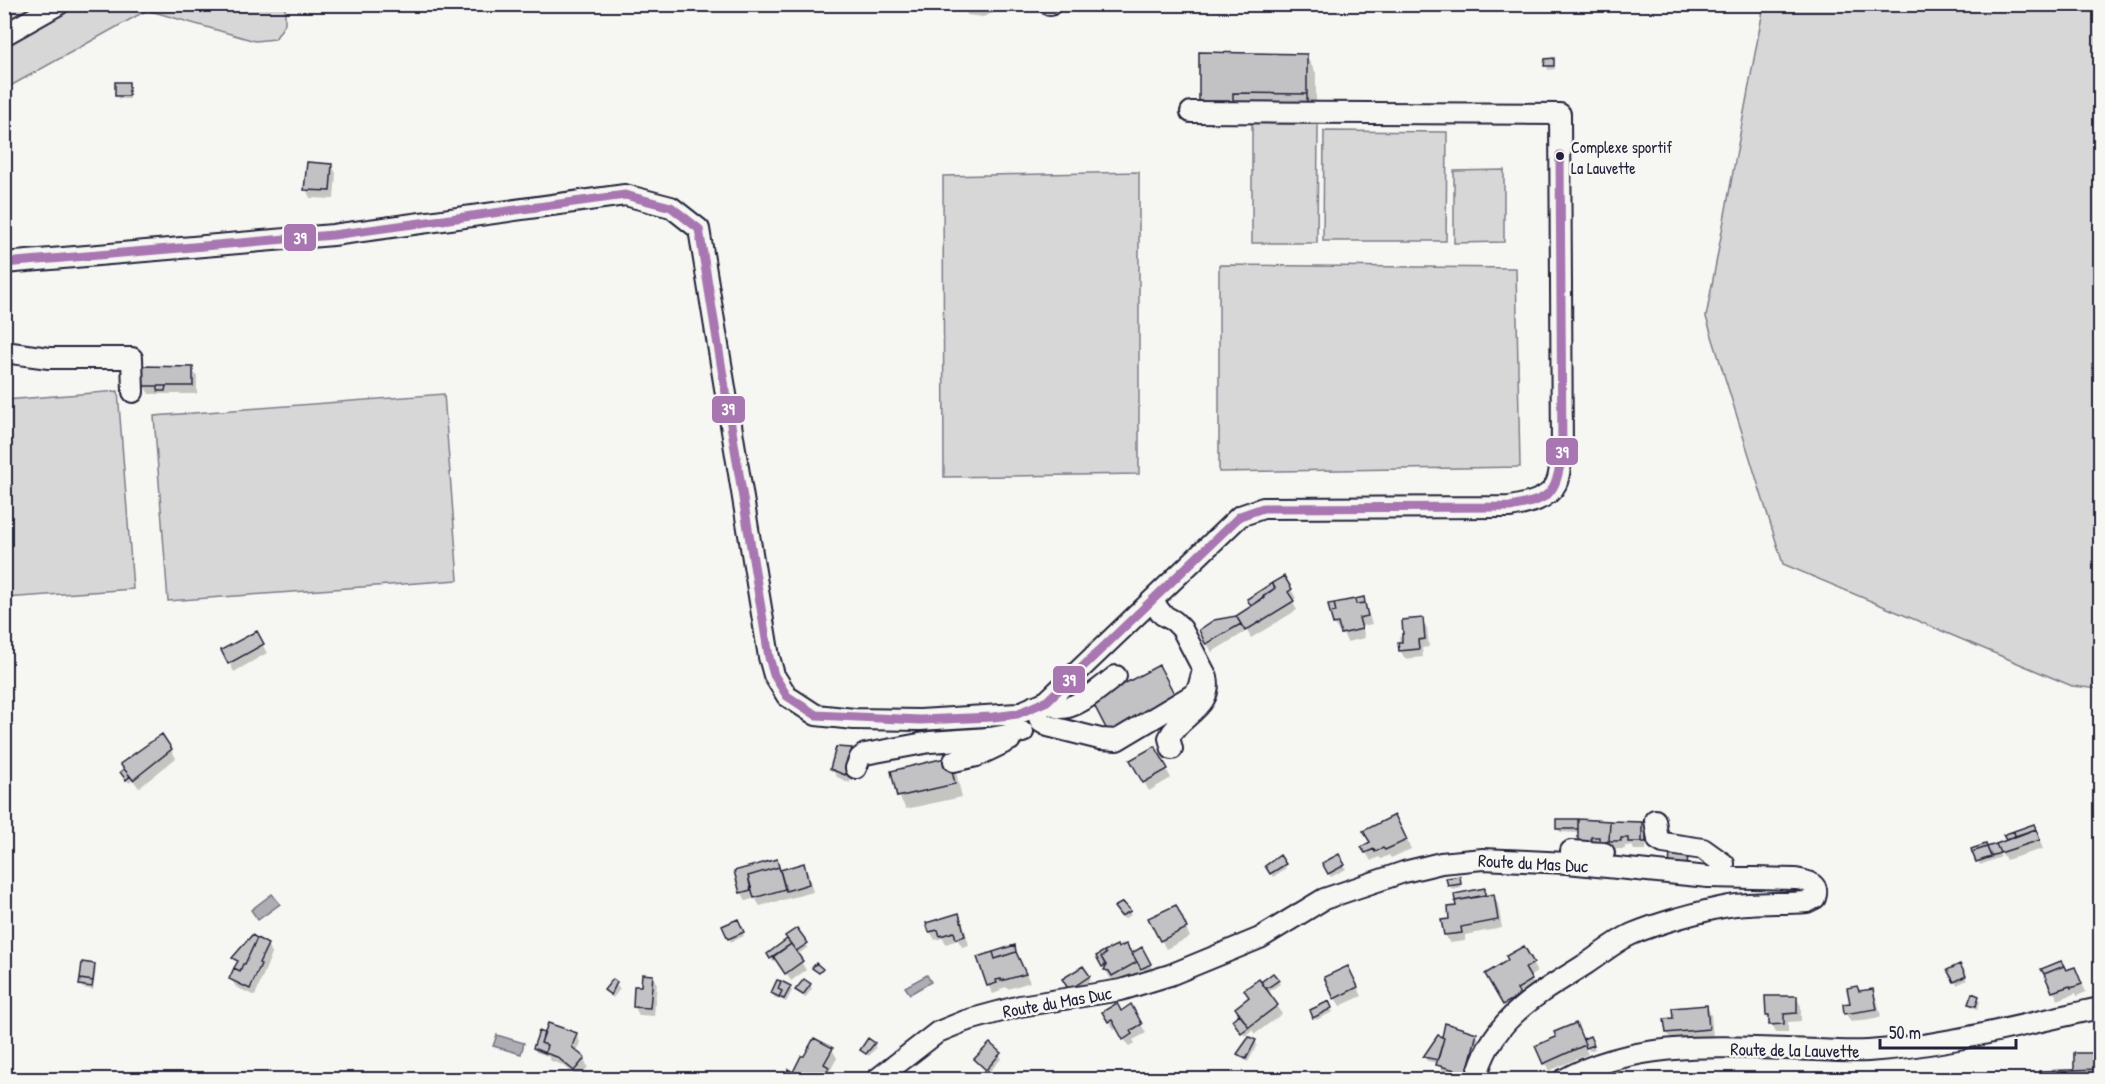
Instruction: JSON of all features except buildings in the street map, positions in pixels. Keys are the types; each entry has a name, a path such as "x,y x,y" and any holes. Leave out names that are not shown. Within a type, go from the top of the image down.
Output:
{"street":[{"path":"4,35 59,4"},
{"path":"4,263 333,235 625,195 671,207 699,229 769,657 774,675 787,696 816,715 854,719 920,720 1017,714 1037,705 1152,601 1240,516 1263,508 1510,507 1529,504 1545,496 1556,484 1562,455 1560,114 1191,112"},
{"path":"4,352 49,358 132,358 133,392"},
{"path":"1152,601 1163,615 1182,629 1209,685 1207,695 1198,709 1172,732 1169,738 1172,748"},
{"path":"1037,705 1041,722 1048,726 1100,739 1118,740 1194,694 1198,689 1203,670"},
{"path":"1037,705 1068,706 1085,699 1116,676"},
{"path":"954,761 977,756 1002,745 1030,728 1037,705"},
{"path":"856,768 860,758 865,754 930,742 990,738 1023,732"},
{"path":"1654,820 1658,840 1663,843 1703,849 1724,864"},
{"path":"1533,862 1539,853 1547,851 1604,853"},
{"name":"Route du Mas Duc","path":"876,1080 938,1032 965,1021 1020,1006 1121,990 1170,975 1260,939 1324,899 1441,863 1483,859 1708,877 1808,881 1815,885 1817,892 1815,898 1807,902 1731,906 1698,913 1632,934 1540,993 1510,1016 1489,1046 1479,1066 1476,1080"},
{"path":"1694,861 1762,870 1768,873 1770,879"},
{"name":"Route de la Lauvette","path":"1563,1080 1592,1066 1656,1050 1718,1048 1883,1050 1927,1044 2100,1008"}],"shaded area":[{"path":"285,4 285,24 275,39 255,41 147,10 5,89 5,5"},
{"path":"1764,5 2100,5 2100,689 2072,686 1783,564 1706,317"},
{"path":"1252,123 1318,124 1317,243 1252,243"},
{"path":"1324,131 1447,132 1446,241 1323,241"},
{"path":"1504,170 1504,242 1454,243 1454,171"},
{"path":"1139,172 1139,474 944,477 943,176"},
{"path":"1219,265 1516,268 1520,467 1219,472"},
{"path":"118,391 133,589 5,598 5,400"},
{"path":"444,394 458,580 168,601 154,416"},
{"path":"272,894 280,904 258,920 251,910"},
{"path":"927,975 931,982 910,994 905,987"},
{"path":"497,1035 524,1043 521,1054 493,1046"}],"transit line":[{"name":"39","path":"4,263 333,235 625,195 671,207 699,229 769,657 774,675 787,696 816,715 920,720 993,717 1017,714 1047,701 1240,516 1263,508 1510,507 1543,498 1549,493 1557,479 1562,455 1560,155"}],"place":[{"name":"Complexe sportif La Lauvette","path":"1560,156"}]}
